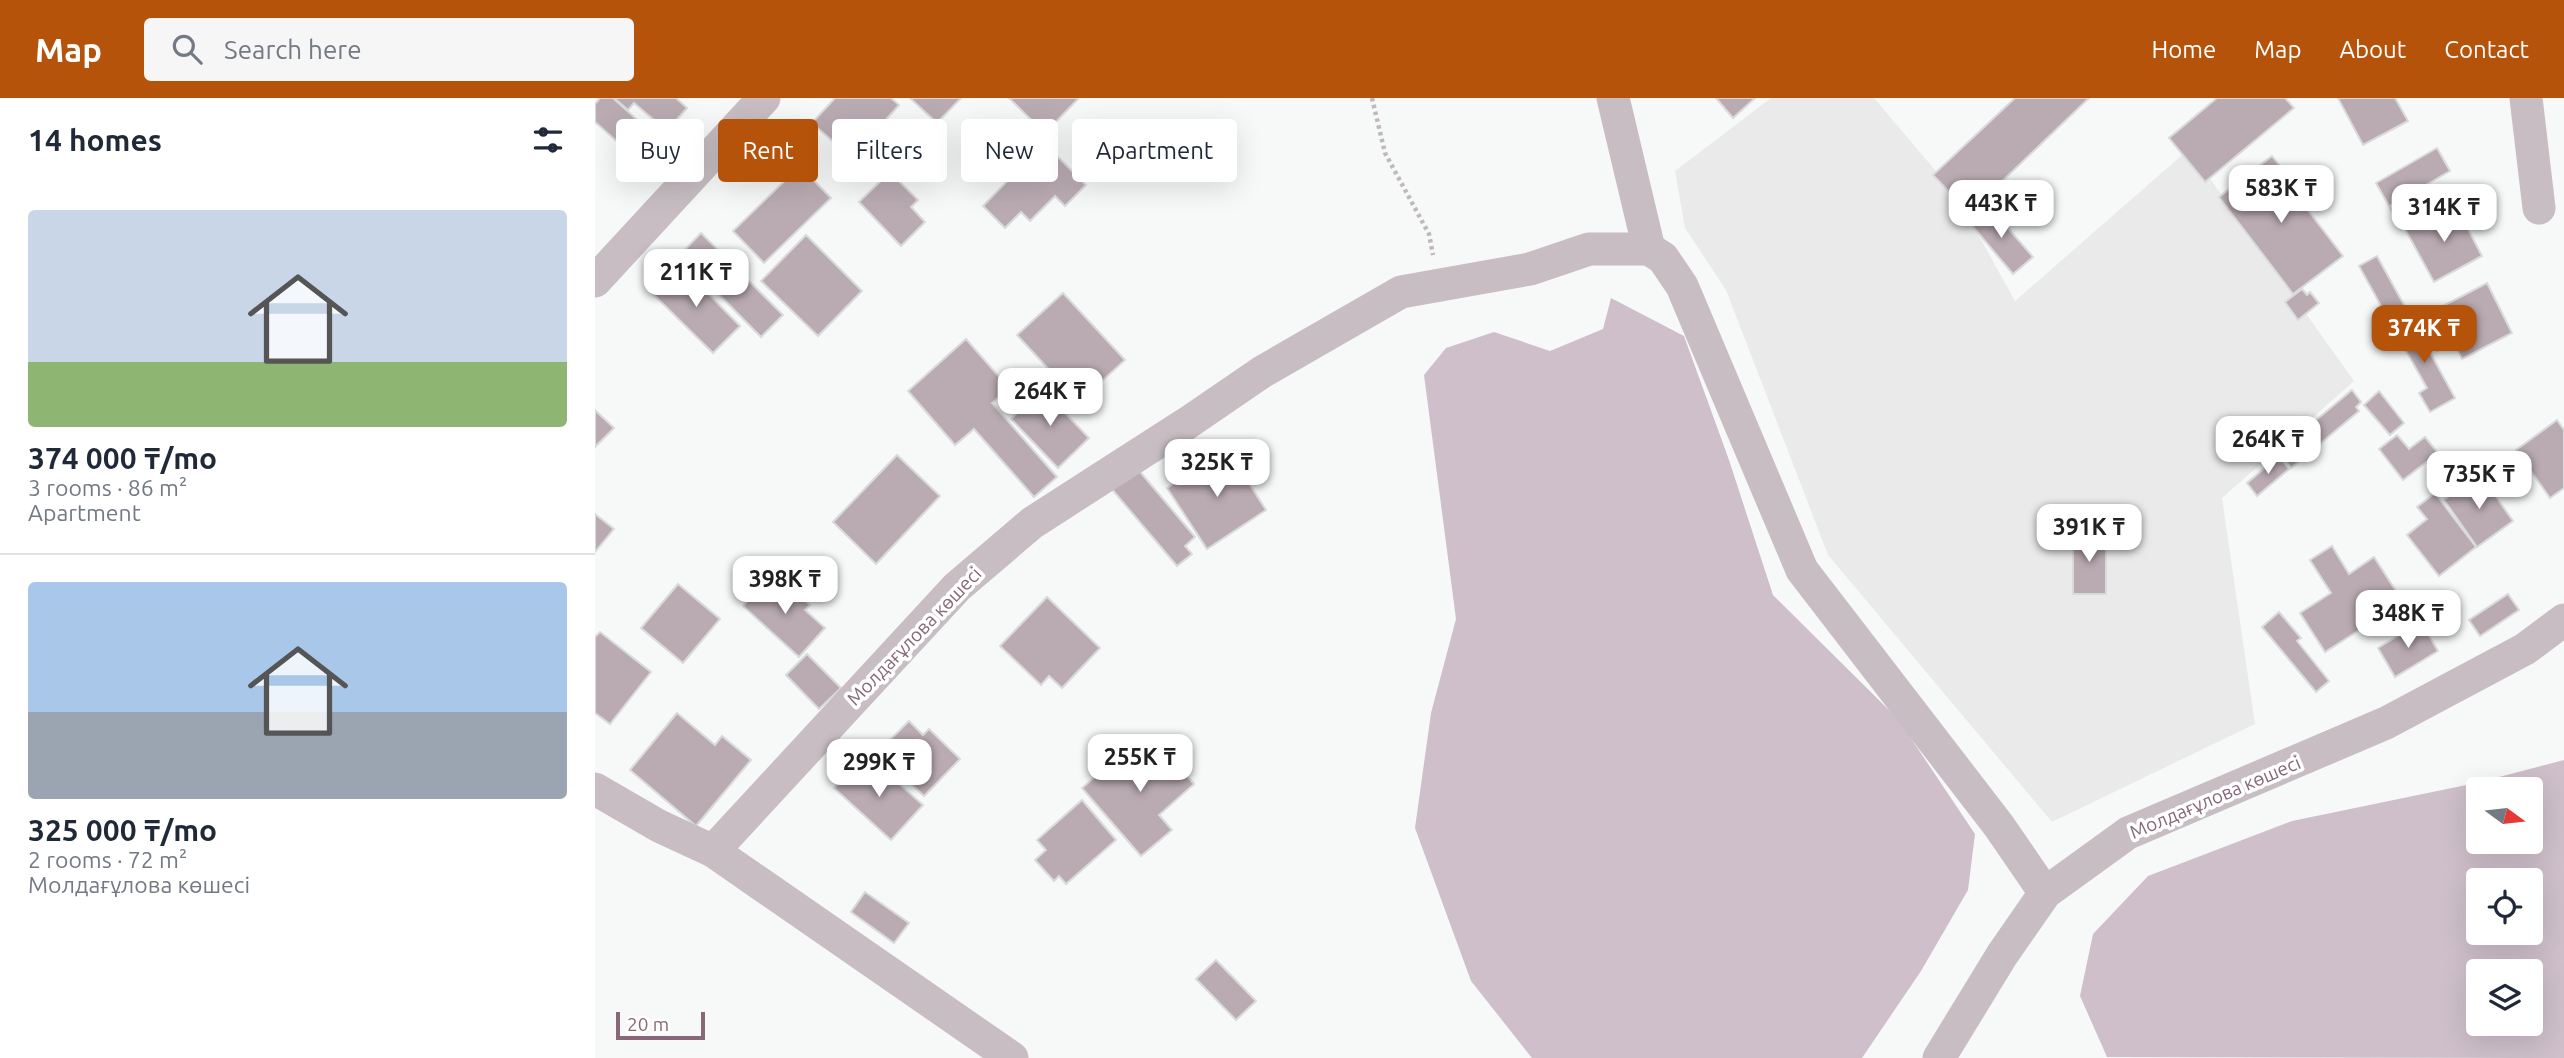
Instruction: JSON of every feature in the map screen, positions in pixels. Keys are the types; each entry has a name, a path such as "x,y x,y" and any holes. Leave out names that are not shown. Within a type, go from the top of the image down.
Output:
{"street":[{"path":"595,281 764,98"},
{"path":"1613,98 1649,248 1663,258 1682,286 1802,570 1999,826 2045,893"},
{"path":"2526,98 2539,208"},
{"name":"Молдағұлова көшесі","path":"712,851 957,587 1032,523 1262,372 1401,292 1530,270 1589,249 1649,248"},
{"name":"Молдағұлова көшесі","path":"1939,1058 2001,955 2045,893 2128,833 2386,723 2525,649 2564,620"},
{"path":"595,789 660,826 712,851 1012,1058"}],"path":[{"path":"1371,98 1385,153 1429,234 1438,284"}],"shaded area":[{"path":"1771,98 1874,98 1957,196 2015,301 2189,149 2354,381 2222,498 2255,724 2052,822 1828,555 1726,290 1685,228 1675,171"},
{"path":"1611,298 1684,336 1729,460 1773,595 1898,719 1975,834 1968,890 1921,971 1862,1058 1532,1058 1471,981 1415,828 1431,713 1456,619 1424,375 1446,348 1494,332 1550,351 1603,329"},
{"path":"2564,760 2564,1058 2107,1057 2080,996 2093,934 2148,876 2292,821 2466,785 2466,854 2543,854 2543,777 2499,777"}],"building":[{"path":"600,98 613,98 636,119 616,119 616,141 595,122 595,104"},
{"path":"614,98 676,98 687,108 677,119 653,119 634,103 628,110"},
{"path":"835,98 891,98 899,105 887,119 832,119 832,140 818,128 818,119 816,119"},
{"path":"910,98 961,98 941,119 933,119"},
{"path":"1009,98 1078,99 1058,120 1031,119"},
{"path":"1716,98 1755,98 1733,118"},
{"path":"2015,98 2089,98 1969,213 1933,175"},
{"path":"2217,98 2285,98 2294,108 2205,182 2169,138"},
{"path":"2338,98 2395,98 2408,121 2363,145"},
{"path":"2437,148 2450,171 2389,206 2376,183"},
{"path":"2272,156 2291,180 2287,183 2343,256 2293,294 2219,197"},
{"path":"1058,157 1072,171 1072,182 1083,182 1086,185 1065,206 1055,196 1030,221 1021,212 1005,228 983,206 1006,182 1058,182"},
{"path":"784,182 816,182 831,198 764,263 733,231"},
{"path":"880,182 900,182 918,200 911,207 925,222 901,246 859,202"},
{"path":"2426,189 2436,209 2400,227 2390,208"},
{"path":"1988,205 2033,257 2013,274 1969,222"},
{"path":"2457,208 2482,256 2434,282 2405,229 2435,213 2438,218"},
{"path":"701,233 783,315 761,337 680,255"},
{"path":"806,235 862,291 818,336 761,281"},
{"path":"2377,256 2409,314 2391,324 2359,266"},
{"path":"679,264 740,326 713,353 651,292"},
{"path":"2487,283 2512,333 2462,359 2454,342 2437,351 2427,330 2445,321 2439,308"},
{"path":"2302,289 2307,295 2310,292 2319,303 2298,320 2285,302"},
{"path":"1063,293 1125,360 1079,402 1017,335"},
{"path":"2410,316 2455,398 2430,412 2419,393 2427,388 2392,326"},
{"path":"966,339 1009,388 992,403 1057,477 1034,497 974,429 955,445 908,391"},
{"path":"1042,389 1089,438 1058,468 1011,419"},
{"path":"2352,390 2361,402 2356,407 2359,411 2291,468 2278,452"},
{"path":"2379,391 2404,423 2390,435 2364,405"},
{"path":"595,410 614,428 595,447"},
{"path":"2557,420 2564,430 2564,488 2550,498 2516,450"},
{"path":"2397,435 2409,449 2425,437 2438,453 2403,480 2379,449"},
{"path":"1227,449 1266,510 1207,549 1167,488"},
{"path":"897,455 940,496 876,564 833,522"},
{"path":"2279,456 2289,469 2257,496 2247,483"},
{"path":"1136,467 1195,537 1185,546 1192,554 1177,566 1111,488"},
{"path":"2480,474 2513,521 2477,547 2444,500"},
{"path":"2435,493 2476,547 2439,576 2407,535 2427,519 2417,507"},
{"path":"595,514 614,529 595,552"},
{"path":"2073,534 2106,535 2106,594 2073,594"},
{"path":"2332,546 2349,574 2374,557 2403,602 2325,652 2300,613 2331,593 2310,560"},
{"path":"767,578 785,594 791,588 810,605 805,610 825,628 799,657 743,606"},
{"path":"678,584 720,619 683,663 641,628"},
{"path":"2508,594 2519,610 2480,636 2469,620"},
{"path":"1047,597 1100,648 1062,688 1049,676 1041,685 1000,646"},
{"path":"2279,612 2301,638 2297,641 2329,681 2316,692 2262,627"},
{"path":"2421,622 2438,651 2395,677 2378,648"},
{"path":"600,632 651,672 610,724 595,713 595,637"},
{"path":"807,654 841,688 819,709 786,675"},
{"path":"677,713 715,745 722,736 751,760 696,826 630,770"},
{"path":"909,721 923,735 929,729 960,759 924,796 878,752"},
{"path":"1154,737 1194,784 1159,815 1172,830 1141,856 1082,788 1118,757 1124,763"},
{"path":"856,762 872,776 880,767 923,805 891,840 834,788"},
{"path":"1082,800 1116,840 1066,884 1059,876 1054,881 1035,860 1046,850 1037,840"},
{"path":"865,892 909,923 894,943 851,912"},
{"path":"1216,960 1256,1001 1236,1020 1196,979"}]}
